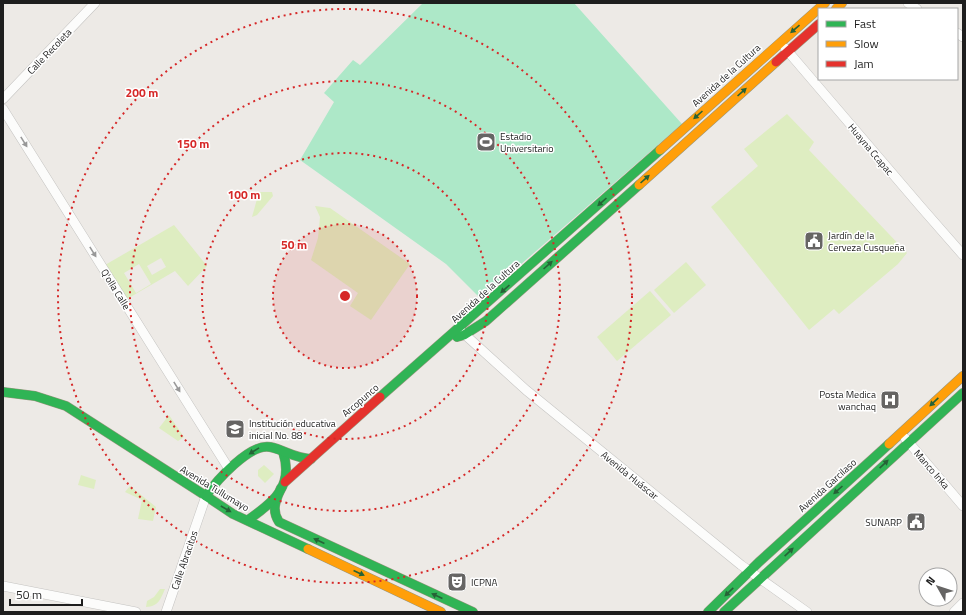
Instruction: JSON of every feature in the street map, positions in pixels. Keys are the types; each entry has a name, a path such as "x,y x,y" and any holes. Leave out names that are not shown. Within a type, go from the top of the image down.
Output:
{"main road":[{"name":"Avenida de la Cultura","path":"451,336 459,337 462,332 622,184 818,9"},
{"name":"Avenida de la Cultura","path":"462,332 486,321 818,25"},
{"path":"622,184 630,192"},
{"name":"Arcopunco","path":"248,520 263,509 283,485 311,459 451,336"},
{"name":"Avenida Garcilaso","path":"708,612 749,571 963,376"},
{"name":"Avenida Tullumayo","path":"3,392 36,396 66,406 219,505 441,612"},
{"path":"724,612 963,393"},
{"path":"206,496 212,486 228,469 260,447 274,447 294,456 311,459"},
{"path":"283,452 288,467 283,485 274,507 275,517 279,522 473,612"}],"street":[{"name":"Calle Recoleta","path":"3,99 95,3"},
{"name":"Huayna Ccapac","path":"780,42 921,208 963,255"},
{"name":"Q'olla Calle","path":"3,109 228,469"},
{"name":"Avenida Huáscar","path":"462,332 526,390 749,571 807,612"},
{"name":"Manco Inka","path":"901,432 963,506"},
{"name":"Calle Abracitos","path":"166,612 206,496"},
{"path":"3,586 136,612"},
{"path":"954,612 963,603"}],"green space":[{"name":"Estadio Universitario","path":"423,3 574,3 682,124 481,299 446,264 300,160 334,102 324,93 353,60 360,65"},
{"path":"787,114 814,142 809,150 907,253 898,264 839,314 834,309 809,330 711,207 758,166 744,149"},
{"path":"259,192 272,192 273,196 257,215 252,217"},
{"path":"315,206 330,208 410,264 371,320 350,306 358,293 311,260 318,238 320,217"},
{"path":"174,225 207,266 188,286 175,271 127,299 105,265","holes":["161,258 166,267 152,275 147,266","139,264 151,284 136,293 124,273"]},
{"path":"686,262 706,285 674,313 654,290"},
{"path":"650,291 671,315 617,361 597,337"},
{"path":"169,415 184,437 178,441 159,428"},
{"path":"264,465 274,474 265,483 258,476 258,470"},
{"path":"81,475 96,480 94,489 78,485"},
{"path":"130,486 156,507 153,521 138,519 142,500 125,492"},
{"path":"160,589 165,589 158,602 154,605 146,607 147,601 154,597"}],"traffic: fast":[{"path":"380,397 660,150"},
{"path":"457,337 464,335 486,321 639,185"},
{"path":"3,392 35,396 66,406 206,496"},
{"path":"724,612 963,393"},
{"path":"708,612 759,562 889,444"},
{"path":"308,549 233,514 206,496 217,481 234,464 253,451 262,447 270,447 294,456 311,459"},
{"path":"248,520 266,507 284,484 286,464 283,452"},
{"path":"281,488 275,505 275,513 279,522 473,612"}],"traffic: slow":[{"path":"819,8 825,3"},
{"path":"837,8 842,3"},
{"path":"660,150 818,9"},
{"path":"639,185 776,62"},
{"path":"889,444 963,376"},
{"path":"308,549 441,612"}],"traffic: jam":[{"path":"776,62 818,25"},
{"path":"285,482 380,397"}],"place":[{"name":"Estadio Universitario","path":"486,142"},
{"name":"Jardín de la Cerveza Cusqueña","path":"814,241"},
{"name":"Posta Medica wanchaq","path":"890,400"},
{"name":"Institución educativa inicial No. 88","path":"235,429"},
{"name":"SUNARP","path":"916,522"},
{"name":"ICPNA","path":"457,582"}]}
